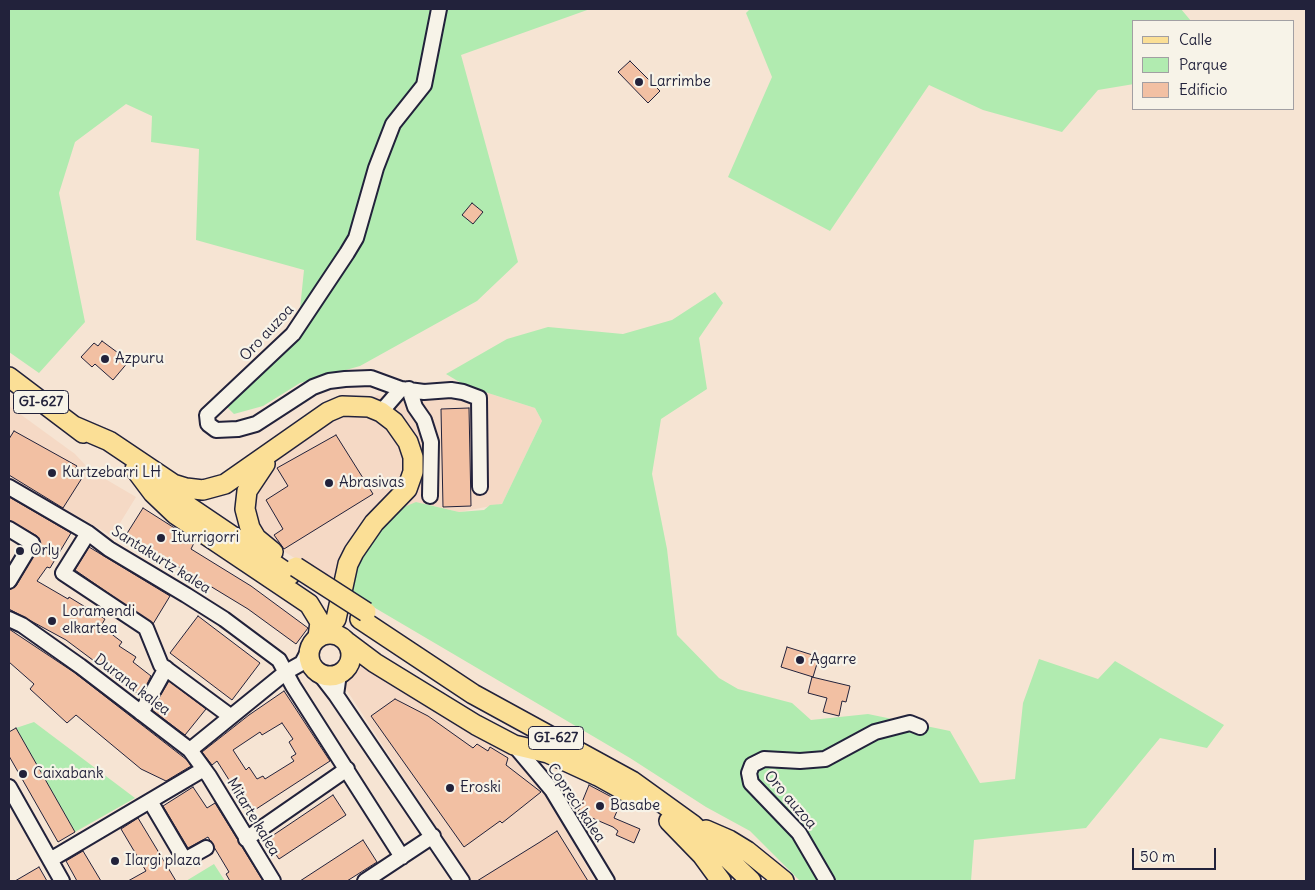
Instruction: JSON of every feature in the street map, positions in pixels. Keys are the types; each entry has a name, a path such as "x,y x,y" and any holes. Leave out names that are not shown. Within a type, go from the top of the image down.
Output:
{"main road":[{"name":"GI-627","path":"9,377 134,469 363,615 415,656 506,713 568,744 632,781 693,825 751,881"},
{"name":"GI-627","path":"74,426 109,441 172,484 203,490 225,484 277,450 328,412 342,406 369,407 381,412"},
{"path":"314,654 336,619 348,564 354,552 374,523 406,489 413,472 413,457 408,442 394,422 381,412"},
{"name":"GI-627","path":"277,450 250,482 245,509 250,528 256,538 293,571"},
{"name":"GI-627","path":"134,469 153,493 175,514 309,604 320,622 314,654 332,676 344,668 375,663"},
{"path":"336,619 351,651 344,668"},
{"name":"GI-627","path":"314,654 330,633 345,640 375,663 441,704 514,745 548,753 598,776 639,800 692,835 733,873 746,881"},
{"name":"GI-627","path":"669,821 702,855 721,881"},
{"name":"GI-627","path":"693,825 730,840 747,851 784,881"}],"street":[{"name":"Oro auzoa","path":"405,389 371,378 329,381 313,388 256,424 226,430 216,430 208,424 207,415 293,334 356,238 365,201 388,134 403,110 424,85 439,9"},
{"path":"381,412 405,389"},
{"path":"405,389 424,392 450,390 480,398 480,487"},
{"path":"405,389 424,420 431,442 430,496"},
{"name":"Santakurtz kalea","path":"9,487 88,533 109,549 224,619 279,660 293,686 402,857"},
{"path":"9,529 32,543 9,581"},
{"path":"88,533 63,573 146,628 162,665 226,713"},
{"name":"Durana kalea","path":"9,619 22,625 142,713 190,750 204,769"},
{"path":"190,750 286,672 314,654 336,695 462,881"},
{"path":"142,713 166,668"},
{"path":"336,695 344,668"},
{"name":"Oro auzoa","path":"827,881 798,833 751,783 748,773 752,765 764,758 800,761 825,759 875,732 910,723 920,727"},
{"name":"Copreci kalea","path":"514,745 552,790 607,881"},
{"path":"50,860 204,769"},
{"name":"Mitarte kalea","path":"204,769 273,881"},
{"path":"246,840 347,769"},
{"path":"9,787 62,881"},
{"path":"150,801 183,857 188,858 206,848"},
{"path":"365,881 433,836"}],"shaded area":[{"path":"466,386 535,408 542,421 502,504 459,512 416,502 348,592 263,538 252,514 259,476 279,458 332,419 359,410 377,395 398,399"},
{"name":"Kurtzebarri LH","path":"9,406 75,454 90,470 136,497 112,536 9,477"},
{"path":"352,642 499,728 514,734 535,776 595,881 471,881 335,672"}],"green space":[{"path":"9,9 590,9 461,55 518,262 477,301 360,366 300,383 263,406 234,414 227,407 297,338 304,270 196,240 199,149 151,142 152,116 126,104 75,142 59,193 85,322 39,373 9,352"},
{"path":"750,9 1181,9 1190,20 1132,20 1132,84 1098,90 1062,132 983,110 929,85 830,231 728,177 772,77 746,13"},
{"path":"715,292 723,303 699,338 707,389 661,419 652,474 667,549 677,635 719,678 738,689 792,703 811,720 868,714 950,731 980,783 1015,779 1023,703 1039,659 1098,679 1115,661 1224,725 1207,748 1160,738 1086,828 974,840 971,881 800,881 750,831 706,807 630,758 348,592 354,568 377,532 404,507 416,502 459,512 484,510 490,505 502,504 542,421 535,408 466,386 446,374 507,339 548,327 623,334 672,320"},
{"path":"34,722 135,798 75,832 16,728"},
{"path":"214,864 225,881 186,881"}],"building":[{"name":"Larrimbe","path":"630,61 660,91 648,103 618,72"},
{"path":"472,203 483,212 473,224 462,215"},
{"name":"Azpuru","path":"102,341 129,361 113,380 95,364 92,367 81,357 94,343 98,346"},
{"path":"469,408 471,506 443,507 441,409"},
{"path":"14,431 77,466 73,472 82,478 63,508 9,475 9,439"},
{"name":"Abrasivas","path":"336,435 373,494 284,549 274,535 283,529 266,500 288,486 277,468"},
{"path":"9,497 71,533 50,568 47,567 37,581 68,599 69,597 105,619 101,626 122,642 119,646 136,657 133,662 151,676 141,696 66,640 9,609 9,590 16,586 41,543 37,536 9,520"},
{"path":"143,508 195,541 191,549 251,586 308,628 296,644 248,609 126,535"},
{"path":"89,547 170,596 153,624 75,570"},
{"path":"198,616 260,663 232,700 170,653"},
{"path":"9,629 75,673 187,760 191,766 166,781 141,769 76,715 67,723 30,689 34,684 9,662"},
{"name":"Agarre","path":"787,647 819,657 813,677 781,667"},
{"path":"812,677 850,686 846,702 842,701 839,716 823,712 827,698 808,693"},
{"path":"169,681 206,709 185,735 152,710"},
{"path":"284,691 330,761 250,813 217,761 212,765 202,752 249,715","holes":["282,723 293,739 289,742 296,754 291,757 294,761 265,779 263,776 257,779 249,767 246,770 233,750 260,732 262,735"]},
{"name":"Eroski","path":"395,699 428,716 473,748 477,744 488,751 490,747 508,758 506,765 541,792 502,823 500,821 464,847 371,716"},
{"path":"16,728 75,832 58,842 9,756 9,732"},
{"name":"Basabe","path":"589,785 621,802 614,818 640,829 634,843 616,835 618,831 613,827 578,812"},
{"path":"193,787 207,808 215,803 263,881 230,881 226,874 229,872 208,837 188,848 163,806"},
{"path":"333,795 346,815 279,859 266,840"},
{"path":"138,818 176,881 128,881 146,871 121,829"},
{"path":"557,831 588,881 477,881 540,842"},
{"path":"363,840 377,862 347,881 300,881"},
{"path":"83,851 101,881 77,881 66,861"},
{"path":"39,867 47,881 15,881"}],"place":[{"name":"Larrimbe","path":"639,82"},
{"name":"Azpuru","path":"105,359"},
{"name":"Kurtzebarri LH","path":"52,473"},
{"name":"Abrasivas","path":"329,483"},
{"name":"Iturrigorri","path":"161,538"},
{"name":"Orly","path":"20,551"},
{"name":"Loramendi elkartea","path":"52,621"},
{"name":"Agarre","path":"800,660"},
{"name":"Caixabank","path":"23,774"},
{"name":"Eroski","path":"450,788"},
{"name":"Basabe","path":"600,806"},
{"name":"Ilargi plaza","path":"115,861"}]}
